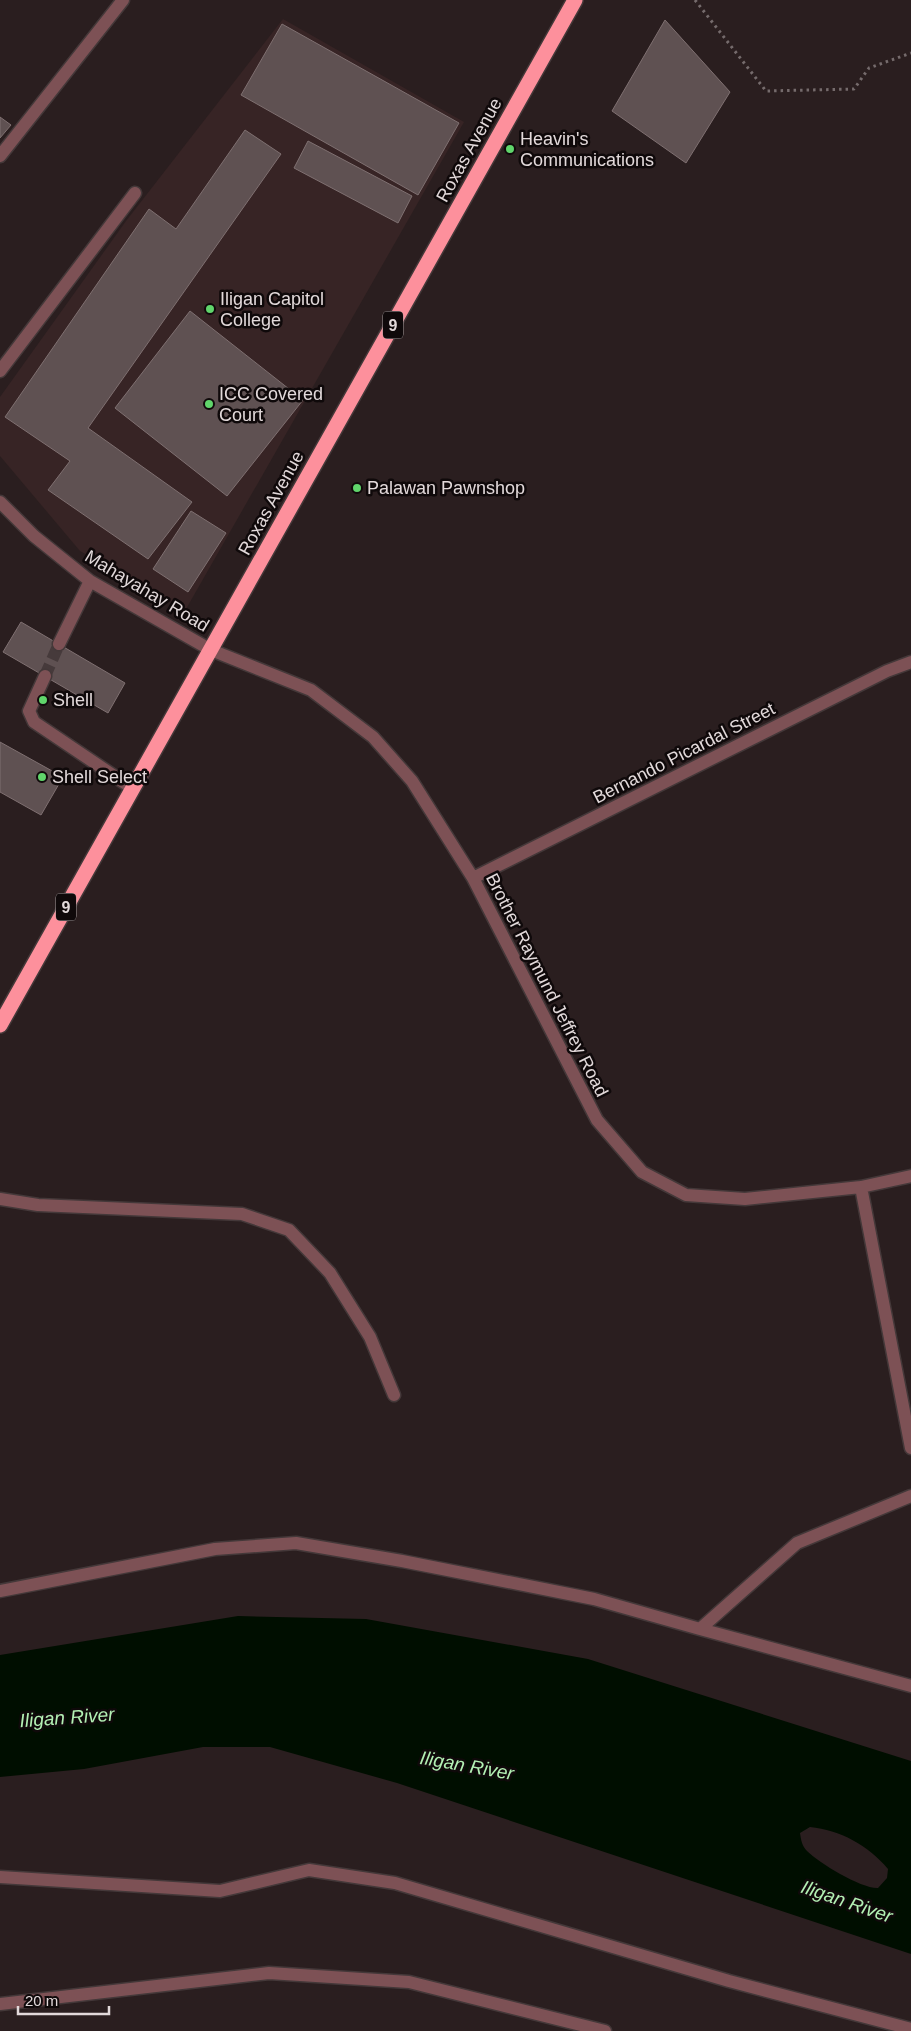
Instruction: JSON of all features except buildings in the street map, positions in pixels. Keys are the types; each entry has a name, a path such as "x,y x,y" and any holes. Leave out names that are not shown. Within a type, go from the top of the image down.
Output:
{"highway":[{"name":"Roxas Avenue","path":"0,1025 575,0"}],"street":[{"path":"0,156 123,0"},
{"path":"0,372 135,193"},
{"name":"Mahayahay Road","path":"0,502 34,536 90,581 210,650"},
{"path":"59,644 90,581"},
{"name":"Brother Raymund Jeffrey Road","path":"210,650 310,690 373,737 412,781 473,878 596,1120 642,1172 686,1195 745,1199 861,1186 911,1176"},
{"name":"Bernando Picardal Street","path":"473,878 887,671 911,662"},
{"path":"46,676 29,711 34,722 132,788"},
{"path":"861,1186 911,1448"},
{"path":"0,1199 38,1205 242,1214 289,1230 330,1273 370,1337 394,1395"},
{"path":"700,1630 797,1543 911,1496"},
{"path":"0,1591 215,1549 296,1543 402,1561 594,1599 700,1630 911,1686"},
{"path":"0,1876 220,1891 309,1870 394,1883 729,1981 911,2029"},
{"path":"0,2004 269,1974 409,1982 605,2031"}],"path":[{"path":"695,0 766,91 854,89 869,68 911,53"}],"shaded area":[{"name":"Iligan Capitol College","path":"283,19 464,122 186,609 80,551 0,456 0,397 126,221"}],"water":[{"name":"Iligan River","path":"238,1616 366,1619 588,1659 911,1761 911,1954 397,1783 270,1747 203,1747 84,1769 0,1777 0,1655","holes":["810,1827 843,1835 872,1853 888,1869 887,1878 878,1888 871,1887 852,1880 813,1856 804,1847 800,1833"]}],"tunnel":[{"path":"45,676 59,644"}],"place":[{"name":"Heavin's Communications","path":"510,149"},
{"name":"Iligan Capitol College","path":"210,309"},
{"name":"ICC Covered Court","path":"209,404"},
{"name":"Palawan Pawnshop","path":"357,488"},
{"name":"Shell","path":"43,700"},
{"name":"Shell Select","path":"42,777"}]}
